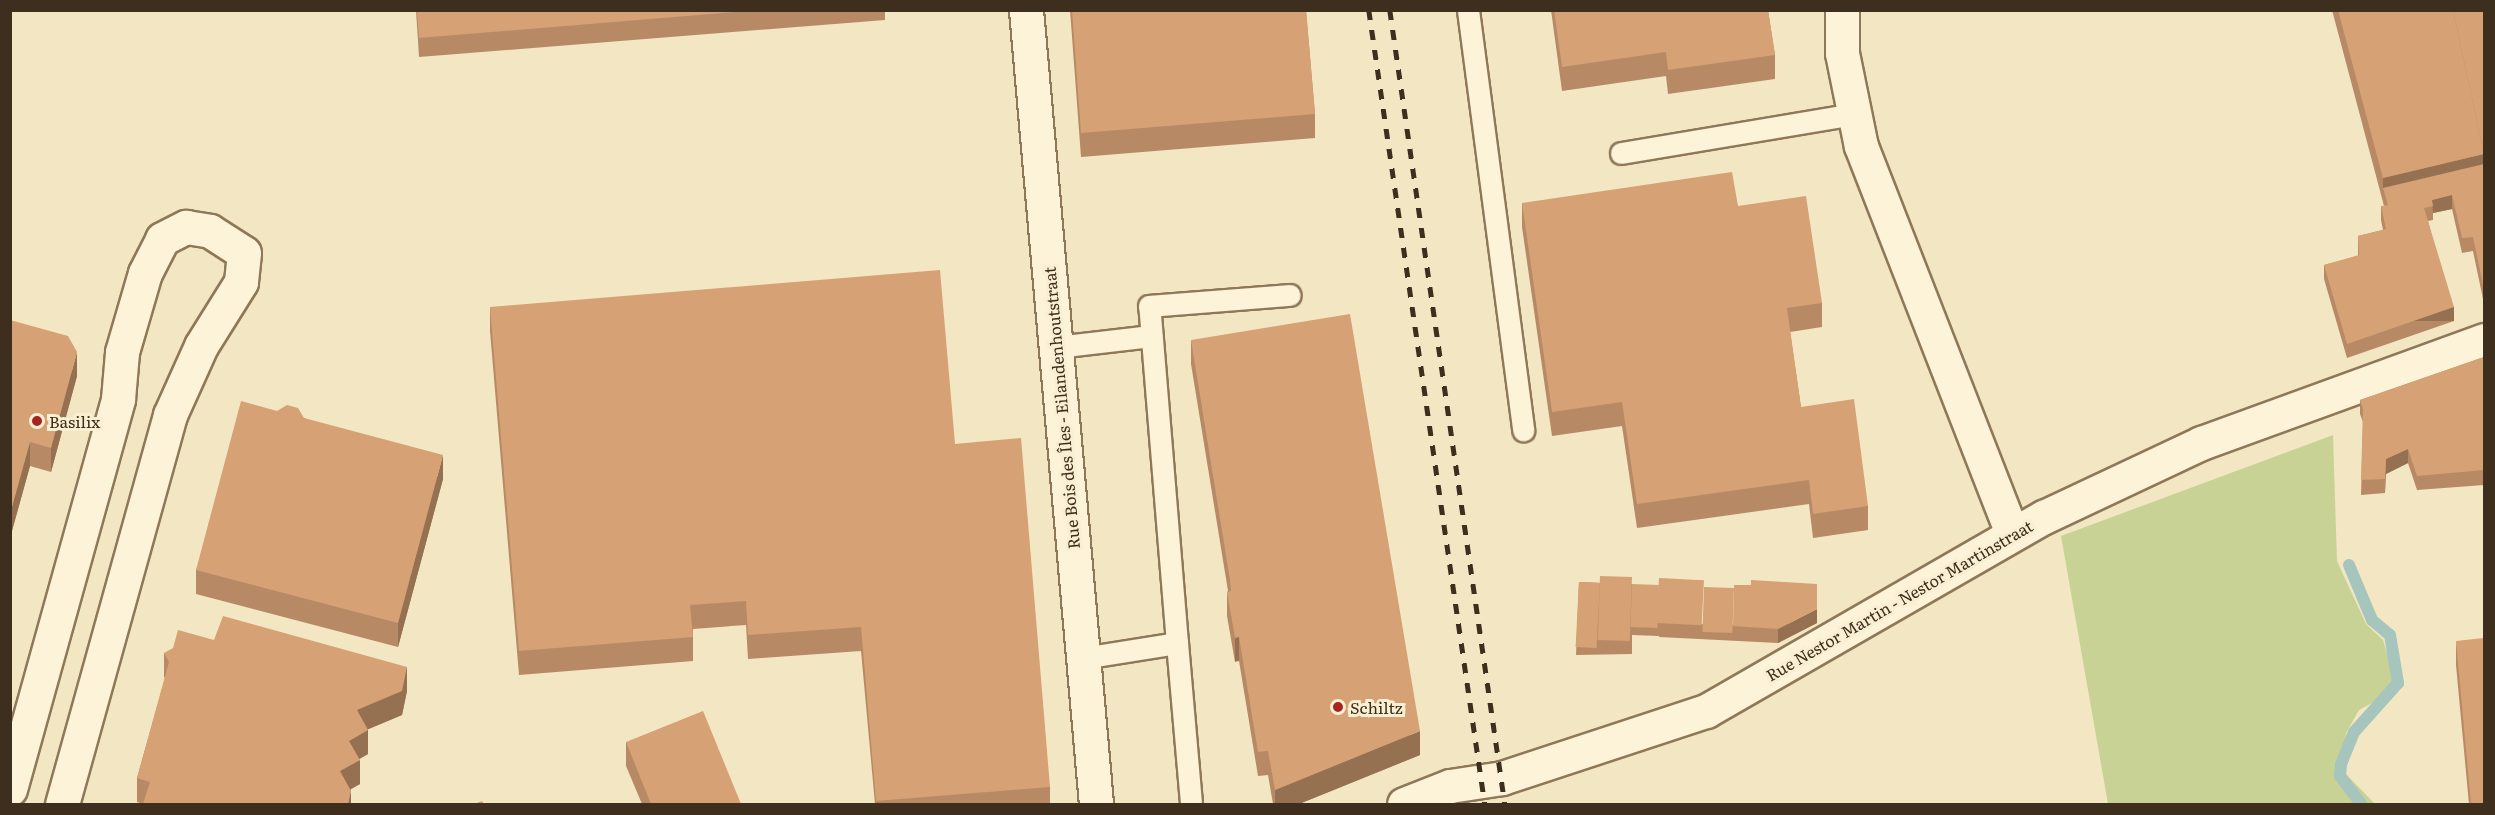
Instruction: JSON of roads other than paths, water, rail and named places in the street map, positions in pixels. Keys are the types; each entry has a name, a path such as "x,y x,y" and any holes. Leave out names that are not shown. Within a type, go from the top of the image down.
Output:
{"street":[{"name":"Rue Bois des Îles - Eilandenhoutstraat","path":"1026,10 1096,804"},
{"path":"1842,10 1842,53 1862,146 2012,534"},
{"path":"10,789 118,399 122,352 146,273 162,239 186,227 210,231 244,253 241,282 201,346 170,415 62,804"},
{"name":"Rue Nestor Martin - Nestor Martinstraat","path":"1404,804 1450,786 1502,778 1706,711 2012,534 2201,443 2388,373 2484,340"}],"lane":[{"path":"1468,10 1523,430"},
{"path":"1621,153 1855,114"},
{"path":"1191,803 1149,306 1290,295"},
{"path":"1056,347 1151,336"},
{"path":"1083,658 1177,643"}],"waterway":[{"path":"2349,565 2372,620 2390,635 2398,683 2354,732 2341,765 2340,776 2361,804"}],"railway":[{"path":"1369,10 1485,804"},
{"path":"1390,10 1505,804"}],"place":[{"name":"Basilix","path":"37,421"},
{"name":"Schiltz","path":"1338,707"}]}
